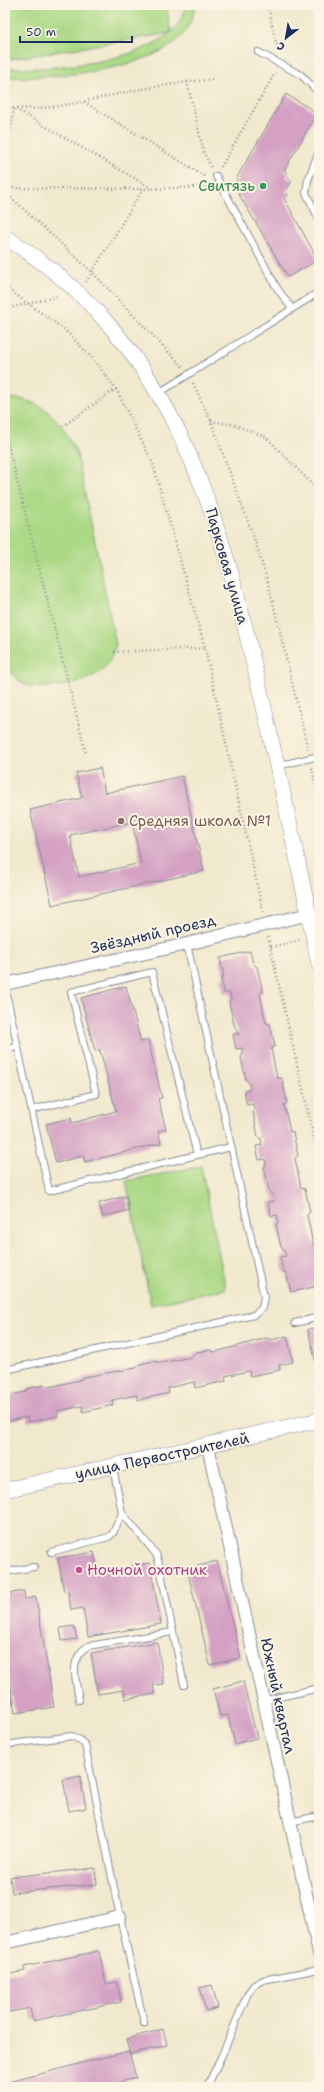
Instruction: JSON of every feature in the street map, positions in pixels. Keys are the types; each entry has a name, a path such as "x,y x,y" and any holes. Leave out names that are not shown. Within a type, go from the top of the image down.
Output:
{"street":[{"name":"Парковая улица","path":"5,237 43,263 74,288 120,337 159,393 181,436 202,485 227,559 249,642 319,964"},
{"name":"Звёздный проезд","path":"5,984 187,944 309,914"},
{"name":"улица Первостроителей","path":"5,1490 208,1446 319,1420"},
{"name":"Южный квартал","path":"208,1446 262,1701 319,1953"},
{"path":"5,1943 120,1917"}],"lane":[{"path":"258,52 300,75 319,93"},
{"path":"319,151 308,180 306,193 319,220"},
{"path":"216,176 277,288 292,309"},
{"path":"159,393 319,292"},
{"path":"277,766 319,756"},
{"path":"5,1370 254,1314 262,1308 264,1297 187,944"},
{"path":"31,1110 96,1094 71,992 152,972 197,1155"},
{"path":"5,988 49,1191 231,1147"},
{"path":"5,1049 18,1047"},
{"path":"295,1324 319,1316"},
{"path":"113,1467 122,1513 156,1554 184,1684"},
{"path":"51,1552 109,1537 113,1533 122,1513"},
{"path":"5,1572 34,1567"},
{"path":"79,1700 74,1665 82,1650 88,1646 173,1632"},
{"path":"262,1701 319,1688"},
{"path":"5,1745 72,1736 80,1740 85,1745 120,1917 144,2023"},
{"path":"290,1822 319,1816"},
{"path":"207,2087 222,2056 248,1992 254,1985 262,1980 319,1969"}],"path":[{"path":"216,176 280,64 268,5"},
{"path":"5,107 14,108 84,102 127,92 215,79"},
{"path":"187,82 204,153 216,176"},
{"path":"84,102 221,186"},
{"path":"5,165 14,108"},
{"path":"14,108 152,188"},
{"path":"5,188 143,189 221,186"},
{"path":"5,309 57,297 87,282 143,189"},
{"path":"5,287 64,330 94,359 116,389 153,464 205,648 270,947 319,1160"},
{"path":"63,426 116,389"},
{"path":"211,421 235,425 266,438 319,491"},
{"path":"5,433 86,753"},
{"path":"114,652 205,648"},
{"path":"270,947 314,937"}],"green space":[{"path":"5,5 166,5 171,33 5,60"},
{"path":"186,5 195,5 188,27 180,38 165,49 145,58 97,71 47,76 5,77 5,68 51,67 80,64 109,59 137,51 160,40 178,24"},
{"path":"12,398 25,400 45,409 60,424 77,454 116,645 110,659 101,671 85,680 62,686 39,687 22,683 14,676 5,661 5,400"},
{"path":"201,1166 226,1289 151,1305 126,1181"}],"building":[{"name":"Свитязь","path":"286,94 317,113 284,171 288,173 286,177 292,181 286,191 288,195 284,198 318,260 288,277 237,191 237,177"},
{"path":"100,768 105,793 182,776 204,871 52,905 30,810 82,798 76,773","holes":["132,822 141,863 79,877 70,835"]},
{"path":"250,951 253,963 257,967 263,991 260,995 266,1023 270,1024 275,1046 271,1049 277,1078 282,1078 287,1103 284,1105 290,1131 293,1132 298,1156 295,1158 301,1188 305,1189 310,1212 307,1215 313,1244 318,1245 319,1251 319,1286 291,1292 286,1272 283,1272 280,1257 286,1256 281,1247 276,1225 278,1221 277,1215 271,1216 268,1202 274,1201 273,1195 270,1193 264,1168 266,1165 265,1159 259,1160 256,1146 262,1145 261,1139 258,1137 253,1104 247,1105 244,1091 250,1089 249,1083 246,1080 241,1058 243,1054 242,1048 236,1049 233,1034 239,1034 234,1025 229,1002 231,999 230,993 224,993 221,978 224,978 220,958"},
{"path":"126,986 141,1042 148,1040 162,1098 158,1099 166,1129 158,1131 161,1143 85,1162 83,1156 56,1163 46,1124 71,1118 72,1123 116,1111 100,1050 95,1051 81,998"},
{"path":"126,1196 129,1210 103,1217 99,1203"},
{"path":"319,1327 319,1367 317,1368 308,1329"},
{"path":"287,1336 293,1362 279,1365 280,1370 250,1376 249,1371 225,1376 226,1381 195,1388 194,1382 168,1388 169,1393 138,1400 137,1395 112,1400 113,1405 83,1412 82,1406 57,1411 58,1416 28,1422 27,1417 5,1422 5,1396 25,1392 29,1388 44,1385 49,1387 80,1380 84,1377 136,1368 140,1364 154,1361 160,1363 191,1357 196,1352 209,1350 215,1352 267,1338 271,1340"},
{"path":"94,1552 97,1572 150,1563 161,1624 88,1637 83,1608 71,1610 68,1591 64,1592 58,1558"},
{"path":"217,1561 241,1658 210,1665 187,1569"},
{"path":"24,1591 25,1599 36,1597 54,1707 15,1713 5,1652 5,1594"},
{"path":"74,1626 77,1639 62,1641 60,1628"},
{"path":"157,1642 164,1684 153,1685 155,1694 125,1699 124,1690 98,1694 91,1653"},
{"path":"5,1669 12,1705 5,1706"},
{"path":"243,1681 257,1738 235,1744 228,1715 220,1716 213,1689"},
{"path":"80,1776 86,1808 69,1811 63,1780"},
{"path":"95,1868 97,1884 12,1893 10,1877"},
{"path":"99,1951 106,1984 117,1982 121,2002 33,2021 30,2008 5,2013 5,1975 25,1971 24,1967"},
{"path":"212,1985 218,2008 206,2011 200,1988"},
{"path":"163,2029 167,2045 130,2054 126,2039"},
{"path":"129,2051 136,2078 100,2087 5,2087 5,2083"}],"place":[{"name":"Свитязь","path":"263,186"},
{"name":"Средняя школа №1","path":"121,821"},
{"name":"Ночной охотник","path":"79,1570"}]}
